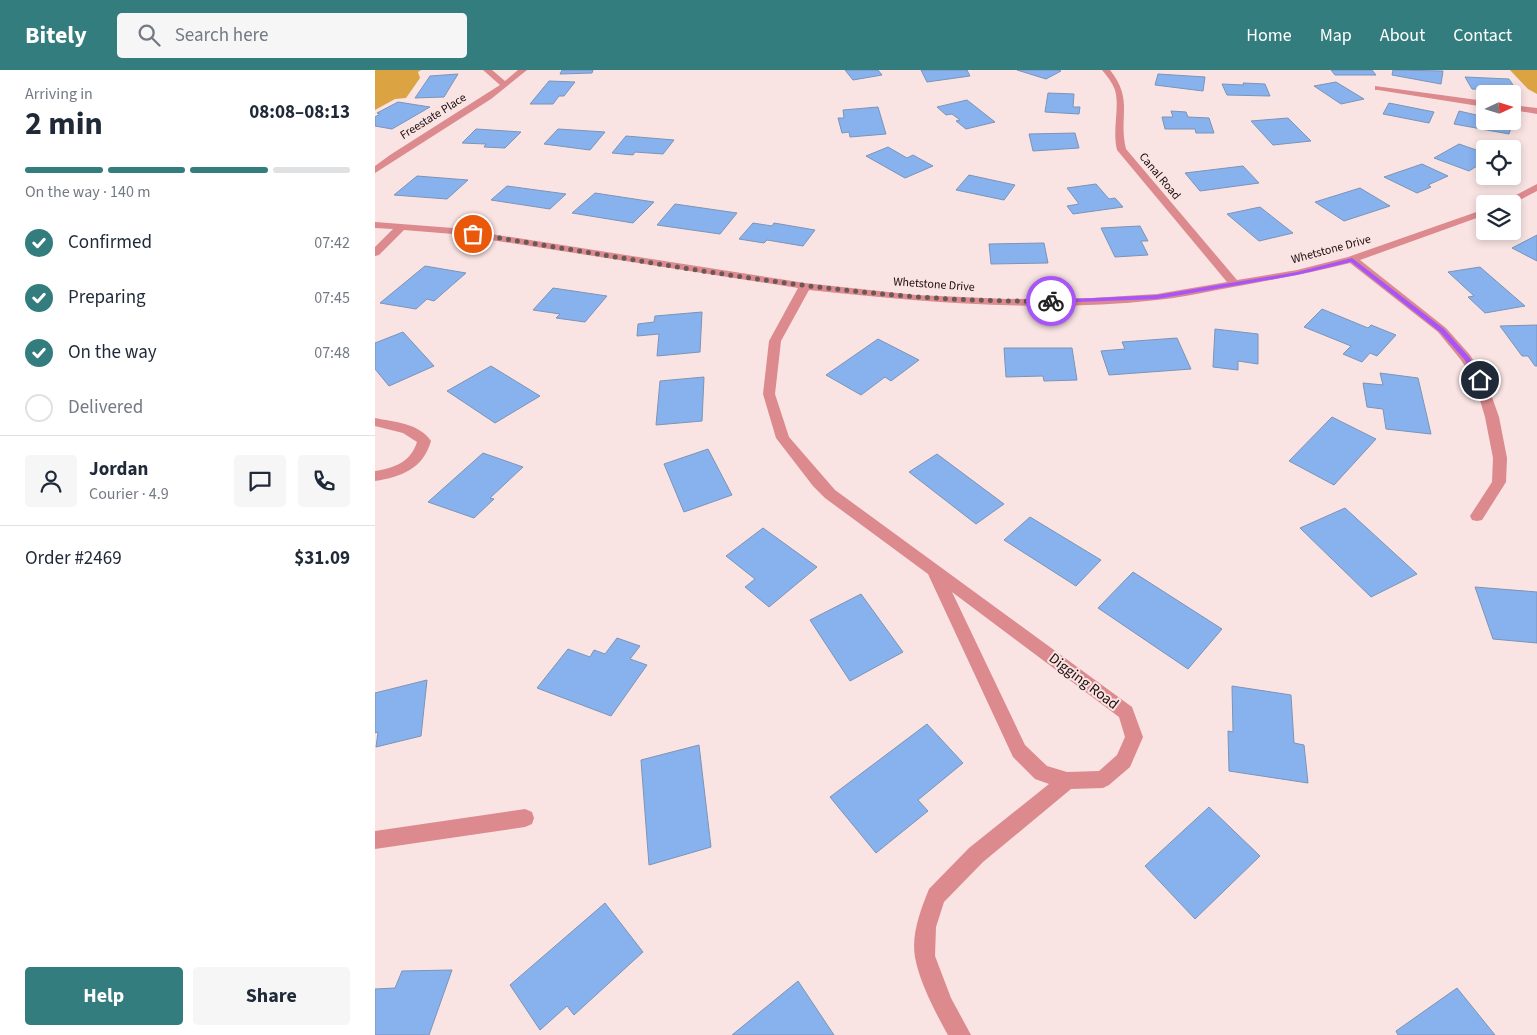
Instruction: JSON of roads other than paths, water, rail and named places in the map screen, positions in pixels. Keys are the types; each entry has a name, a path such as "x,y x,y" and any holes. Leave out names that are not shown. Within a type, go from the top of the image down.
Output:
{"street":[{"path":"487,70 505,84"},
{"name":"Freestate Place","path":"375,170 412,143 487,98 523,70"},
{"name":"Canal Road","path":"1106,70 1116,80 1122,100 1117,138 1122,150 1235,284"},
{"path":"1378,88 1476,103"},
{"path":"1521,109 1537,111"},
{"path":"1521,195 1537,187"},
{"name":"Whetstone Drive","path":"375,225 453,231 805,286 916,298 1007,302 1092,301 1157,297 1297,274 1352,260 1476,215"},
{"path":"375,253 403,226"},
{"path":"1352,260 1442,330 1466,358 1480,380 1492,417 1499,466 1499,482 1477,516"},
{"name":"Digging Road","path":"805,286 775,341 769,394 783,438 830,494 933,569 1125,712 1134,737 1124,761 1103,779 1067,781 1041,773 1019,751 933,569"},
{"path":"375,422 411,431 419,435 424,441 416,459 407,467 390,474 375,476"},
{"path":"960,1035 942,1004 925,956 926,926 937,896 977,855 1067,781"},
{"path":"375,840 525,818"}]}
